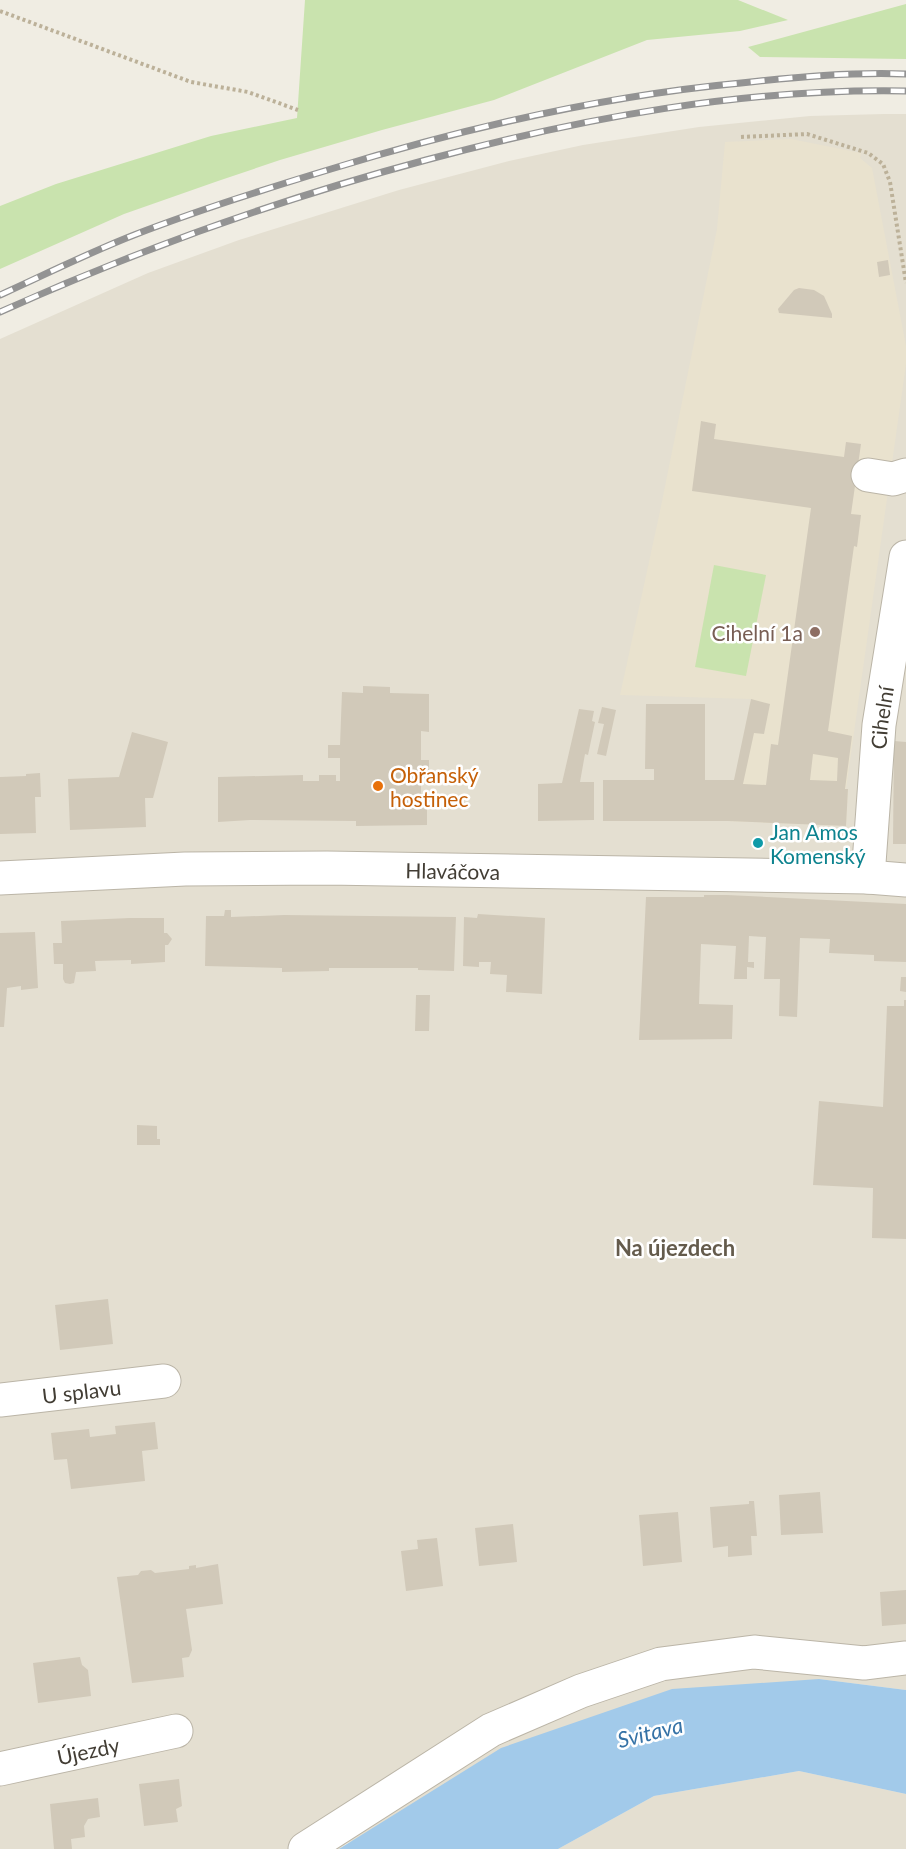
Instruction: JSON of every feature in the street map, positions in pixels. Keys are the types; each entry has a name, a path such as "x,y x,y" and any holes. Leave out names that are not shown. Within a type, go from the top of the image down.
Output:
{"street":[{"path":"868,476 894,479 906,475"},
{"name":"Cihelní","path":"868,877 879,724 906,558"},
{"name":"Hlaváčova","path":"0,878 185,869 327,868 868,877 906,880"},
{"name":"U splavu","path":"0,1400 164,1381"},
{"path":"304,1849 491,1730 581,1690 661,1664 754,1652 864,1663 906,1658"},
{"name":"Újezdy","path":"0,1769 176,1731"}],"path":[{"path":"0,11 191,81 248,92 298,110"},
{"path":"741,137 807,134 868,153 883,164 890,182 906,283"}],"shaded area":[{"path":"906,114 906,1690 819,1679 347,1843 339,1849 0,1849 0,339 148,273 239,240 399,190 509,161 583,145 699,127 810,116"},
{"path":"791,139 861,153 860,158 872,168 906,346 906,364 846,789 848,789 846,826 728,821 751,699 620,695 717,229 725,142"},
{"path":"799,1771 906,1794 906,1849 558,1849 654,1796"}],"green space":[{"path":"305,0 738,0 788,20 740,31 647,40 494,100 280,160 124,214 0,269 0,206 56,184 211,136 297,118"},
{"path":"906,4 906,59 760,57 748,47"},
{"path":"714,565 766,575 746,676 695,667"}],"water":[{"name":"Svitava","path":"819,1679 906,1690 906,1794 799,1771 654,1796 558,1849 339,1849 501,1748 672,1689"}],"building":[{"path":"888,260 890,275 879,277 877,262"},
{"path":"799,288 814,290 824,296 832,318 779,313 778,309 794,290"},
{"path":"701,421 716,424 714,439 844,457 846,442 861,444 851,514 861,515 857,547 854,546 828,731 852,736 845,789 848,789 846,826 728,821 603,821 603,780 654,780 654,769 645,769 646,704 705,704 705,780 734,780 751,699 770,704 764,734 754,733 743,784 766,785 771,744 778,745 811,508 692,491","holes":["813,754 838,758 837,781 810,780"]},
{"path":"363,686 390,687 390,693 429,694 429,732 421,731 421,760 429,760 429,771 421,771 421,799 427,799 427,825 356,826 356,821 218,822 218,777 303,775 303,781 319,781 319,775 336,775 336,781 340,781 340,758 328,758 328,745 340,745 342,692 363,693"},
{"path":"602,707 616,710 606,756 597,754 604,724 598,723"},
{"path":"579,709 594,711 592,721 595,722 588,755 585,754 580,782 594,782 594,820 538,821 538,784 562,783"},
{"path":"132,732 168,742 153,798 145,798 146,827 70,830 68,779 119,777"},
{"path":"894,741 906,742 906,844 893,844"},
{"path":"40,773 41,797 35,797 36,833 0,834 0,777"},
{"path":"704,895 906,904 906,962 874,961 874,955 829,953 830,939 800,938 797,1017 779,1016 780,979 764,979 766,937 749,936 748,962 754,962 754,968 747,967 747,979 734,979 736,946 701,944 699,1004 733,1005 732,1039 639,1040 646,897 704,897"},
{"path":"225,910 231,910 231,917 284,915 456,917 454,971 418,970 418,968 329,968 329,971 282,972 282,968 205,966 206,916 224,916"},
{"path":"478,914 545,918 542,994 506,992 507,975 490,974 491,962 479,962 479,967 463,966 464,917 477,918"},
{"path":"164,918 164,933 172,939 168,945 165,945 165,962 131,964 131,960 95,961 96,971 76,972 74,983 65,983 63,964 54,964 53,943 62,943 61,921"},
{"path":"35,932 38,988 21,990 21,986 7,988 4,1027 0,1027 0,933"},
{"path":"901,977 906,977 906,992 900,991"},
{"path":"416,995 430,995 429,1031 415,1031"},
{"path":"904,1000 906,1000 906,1239 872,1238 873,1188 813,1185 819,1101 883,1107 887,1006 904,1006"},
{"path":"137,1125 157,1126 157,1139 160,1139 160,1145 137,1145"},
{"path":"108,1299 113,1344 60,1350 55,1305"},
{"path":"155,1422 158,1449 142,1451 145,1481 71,1489 67,1459 54,1460 51,1433 89,1429 90,1437 116,1434 115,1426"},
{"path":"820,1492 823,1533 781,1535 779,1495"},
{"path":"749,1501 754,1501 757,1536 751,1536 752,1555 728,1557 728,1546 713,1548 710,1507 749,1504"},
{"path":"678,1512 682,1562 643,1566 639,1515"},
{"path":"513,1524 517,1562 479,1566 475,1528"},
{"path":"437,1538 443,1586 406,1591 401,1551 418,1549 417,1540"},
{"path":"218,1564 223,1604 186,1609 192,1650 189,1657 182,1658 184,1677 132,1683 117,1577 138,1575 141,1571 151,1570 155,1573 189,1569 189,1566 196,1565 196,1568"},
{"path":"906,1590 906,1624 882,1626 880,1592"},
{"path":"80,1657 82,1665 88,1670 91,1696 38,1703 33,1663"},
{"path":"179,1779 182,1806 176,1809 178,1822 144,1826 139,1784"},
{"path":"98,1798 100,1817 88,1819 84,1826 85,1837 71,1839 72,1849 54,1849 50,1804"}],"railway":[{"path":"0,295 117,242 207,208 381,154 483,127 585,105 689,89 824,76 906,74"},
{"path":"0,312 52,289 210,227 317,191 485,145 604,119 724,100 845,91 906,91"}],"place":[{"name":"Cihelní 1a","path":"815,632"},
{"name":"Obřanský hostinec","path":"378,786"},
{"name":"Jan Amos Komenský","path":"758,843"}],"district":[{"name":"Na újezdech","path":"675,1247"}]}
